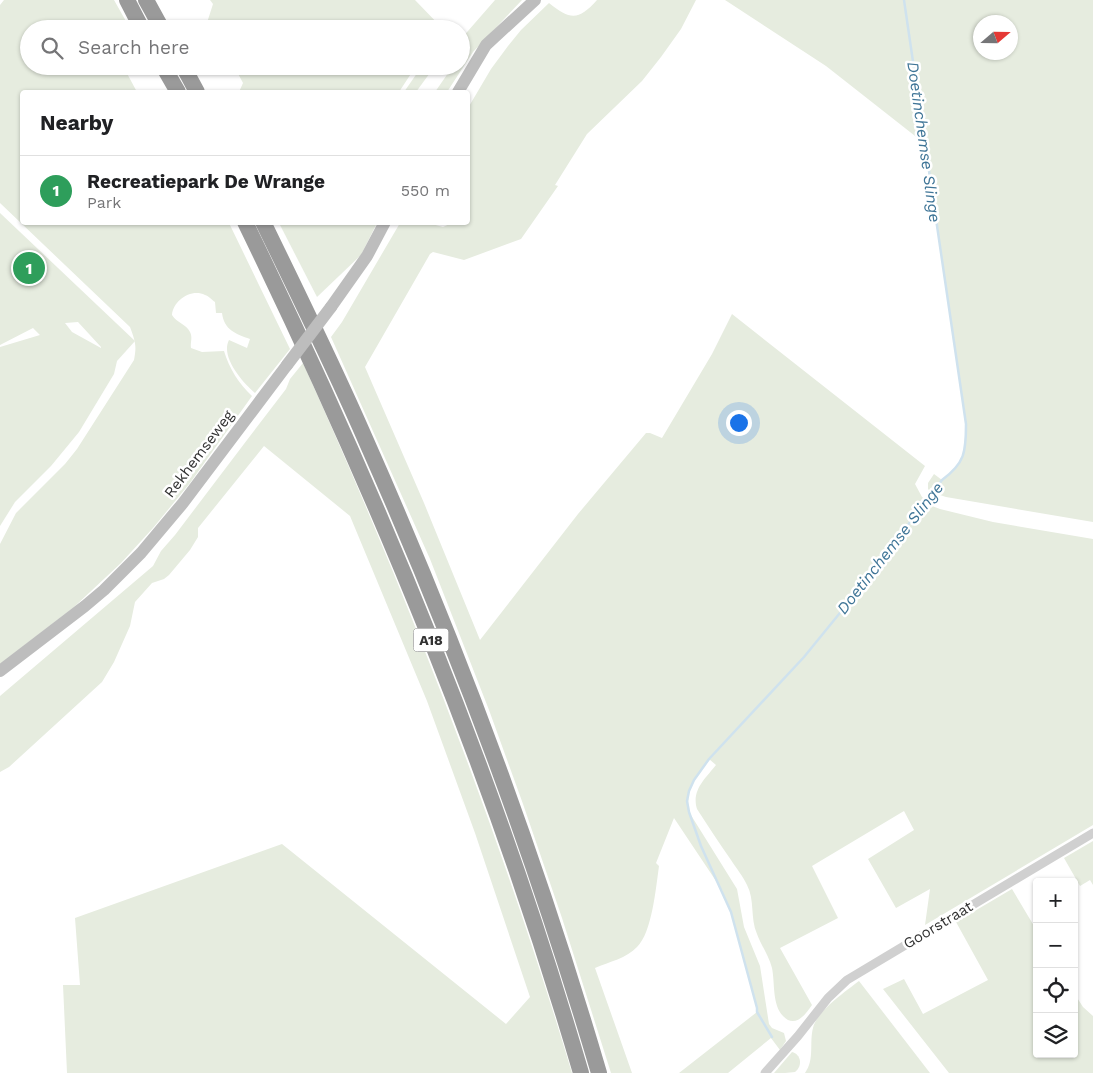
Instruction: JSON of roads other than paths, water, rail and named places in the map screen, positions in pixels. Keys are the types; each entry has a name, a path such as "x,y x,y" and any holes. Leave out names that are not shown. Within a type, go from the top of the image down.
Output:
{"highway":[{"path":"126,0 137,20"},
{"path":"146,0 157,20"},
{"path":"168,75 177,90"},
{"path":"188,75 196,90"},
{"name":"A18","path":"246,225 354,454 458,705 508,844 562,1008 581,1073"},
{"name":"A18","path":"264,225 329,358 368,444 472,697 578,1002 599,1073"}],"street":[{"path":"470,72 486,45 535,0"},
{"path":"459,90 468,75"},
{"name":"Rekhemseweg","path":"0,671 85,606 141,553 183,503 331,307 367,256 383,225"},
{"name":"Goorstraat","path":"765,1073 828,998 847,980 1093,833"}],"waterway":[{"name":"Doetinchemse Slinge","path":"772,1037 757,1012 731,912 701,846 689,812 687,801 689,791 694,780 709,759 804,657 857,592 942,480 960,462 964,450 966,424 904,0"}],"place":[{"name":"Recreatiepark De Wrange","path":"29,268"}]}
